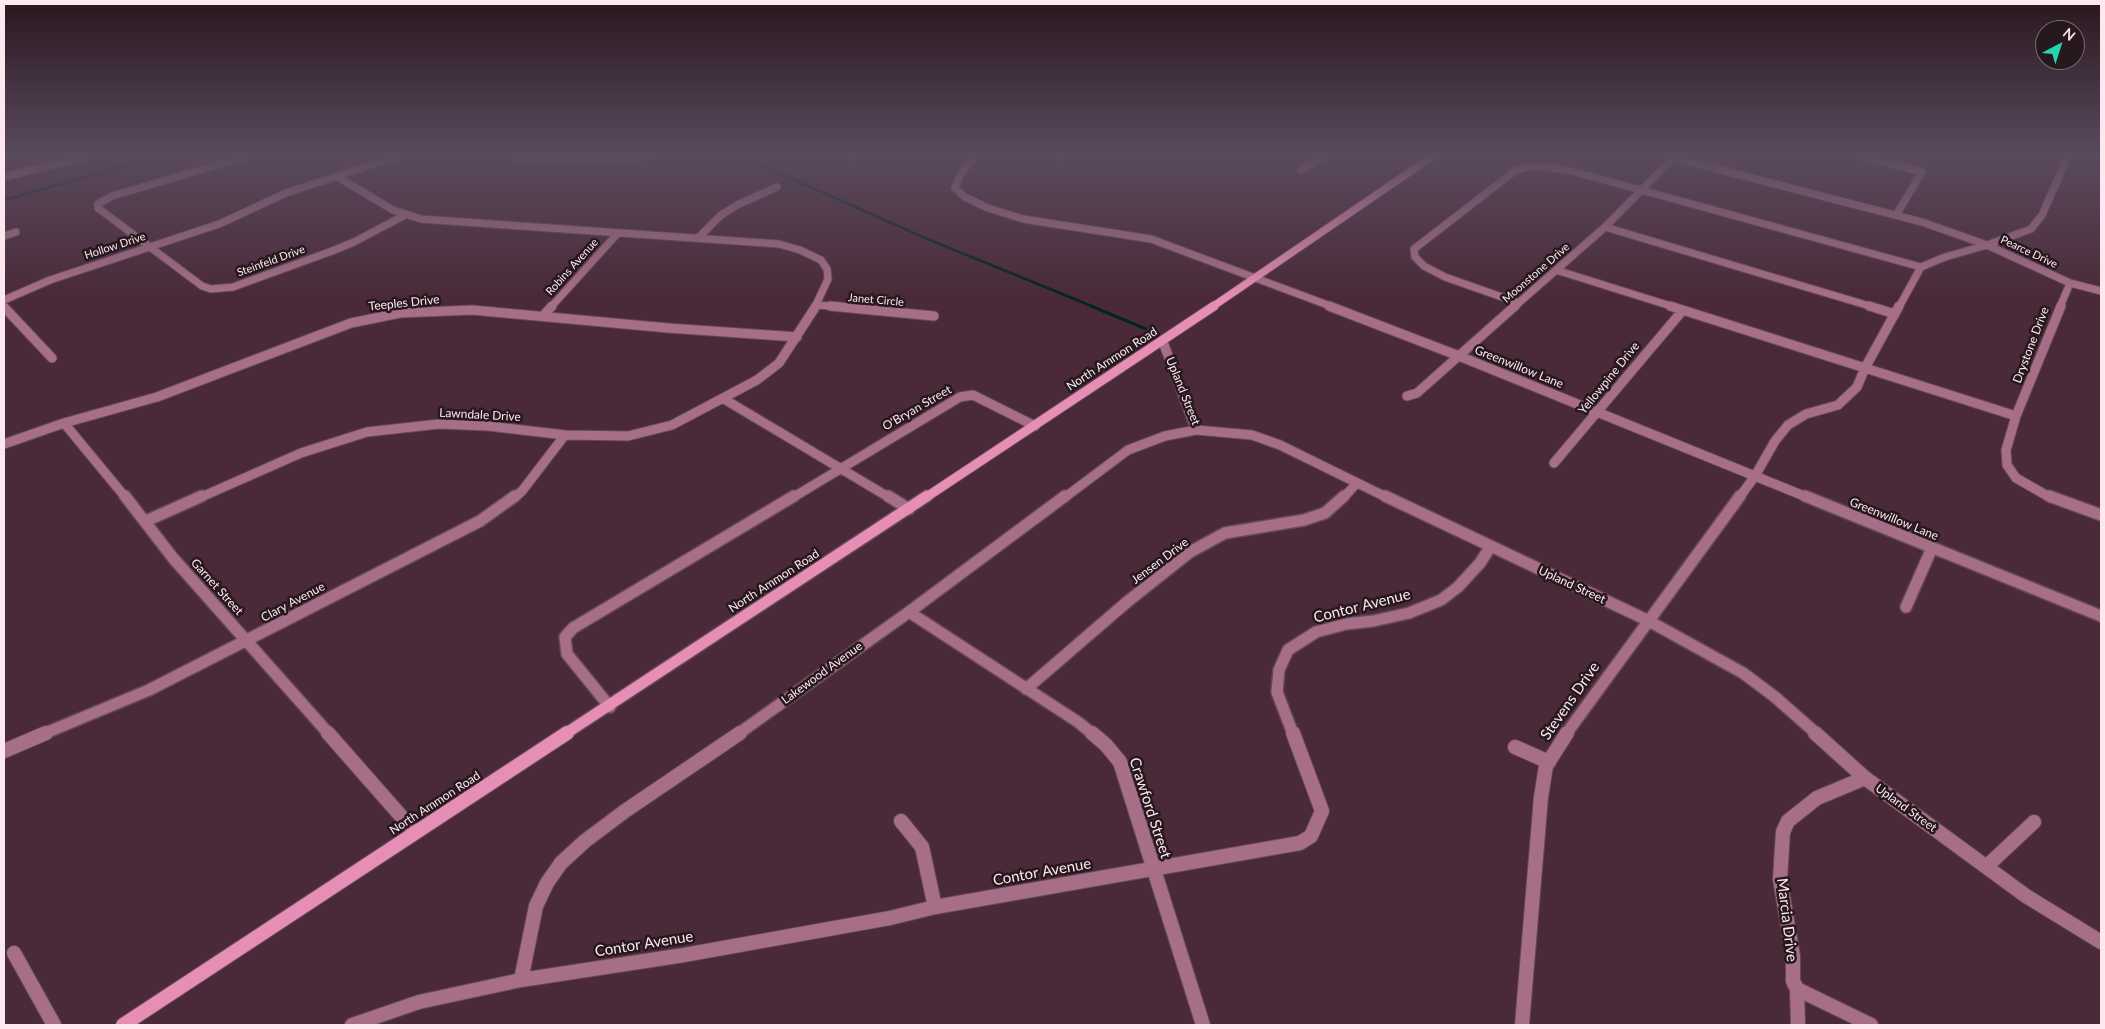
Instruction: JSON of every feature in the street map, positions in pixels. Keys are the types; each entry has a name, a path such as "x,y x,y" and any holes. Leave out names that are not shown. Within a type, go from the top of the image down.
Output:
{"main road":[{"name":"North Ammon Road","path":"123,1025 415,832 610,707 1163,342 1367,202"}],"street":[{"name":"Steinfeld Drive","path":"101,202 98,204 98,208 202,286 220,290 332,251 354,242 405,215"},
{"name":"Hollow Drive","path":"4,300 50,280 219,224 267,202"},
{"name":"Lawndale Drive","path":"146,522 301,453 366,432 439,424 488,426 565,435 628,436 672,425 757,380 778,363 817,305 828,279 827,269 820,260 800,250 779,244 421,219 405,215 382,202"},
{"path":"698,238 722,215 743,202"},
{"name":"Greenwillow Lane","path":"976,202 988,208 1041,222 1151,239 1258,277 1459,356 2101,616"},
{"path":"1475,202 1414,249 1416,257 1424,266 1445,277 1519,303"},
{"name":"Moonstone Drive","path":"1407,396 1417,393 1605,227 1630,202"},
{"path":"1686,202 1921,267 1945,257 1987,245 2030,229 2042,215 2048,202"},
{"name":"Pearce Drive","path":"1845,202 1922,222 1987,245 2070,283 2101,291"},
{"path":"1896,215 1904,202"},
{"path":"1605,227 1896,314"},
{"path":"4,236 16,232"},
{"name":"Robins Avenue","path":"543,316 618,233"},
{"name":"Stevens Drive","path":"1522,1025 1541,797 1546,766 1573,723 1647,620 1756,476 1774,443 1788,425 1806,414 1838,405 1857,387 1865,368 1921,267"},
{"path":"1556,270 2016,416"},
{"name":"Drystone Drive","path":"2070,283 2016,416 2006,450 2007,465 2016,478 2054,499 2101,515"},
{"name":"Janet Circle","path":"817,305 934,316"},
{"path":"4,307 52,358"},
{"name":"Teeples Drive","path":"4,444 64,423 157,397 371,318 417,312 472,310 668,328 797,337"},
{"name":"Yellowpine Drive","path":"1554,463 1683,310"},
{"name":"Upland Street","path":"1163,342 1196,430 1252,435 1280,445 1647,620 1743,673 1775,698 1865,778 2026,896 2101,942"},
{"name":"O'Bryan Street","path":"610,707 567,654 565,637 569,632 960,397 973,395 1035,426"},
{"path":"724,399 909,509"},
{"name":"Garnet Street","path":"64,423 146,522 173,558 415,832"},
{"name":"Lakewood Avenue","path":"521,980 536,906 546,883 561,863 585,841 624,811 718,748 909,612 1128,450 1165,436 1196,430"},
{"name":"Clary Avenue","path":"4,751 149,690 248,641 502,508 522,491 565,435"},
{"name":"Jensen Drive","path":"1026,688 1127,602 1190,552 1225,533 1304,520 1325,514 1357,483"},
{"name":"Contor Avenue","path":"352,1025 419,1002 521,980 684,955 890,918 935,907 1300,844 1311,836 1322,811 1277,692 1278,670 1288,650 1316,632 1346,624 1373,621 1409,613 1441,600 1469,575 1491,546"},
{"path":"1906,607 1932,548"},
{"name":"Crawford Street","path":"909,612 1078,722 1106,745 1120,762 1203,1025"},
{"path":"1515,747 1549,762"},
{"name":"Marcia Drive","path":"1798,1025 1793,956 1780,879 1783,832 1788,821 1817,798 1865,778"},
{"path":"901,821 922,847 935,907"},
{"path":"1986,867 2034,822"},
{"path":"14,953 54,1025"},
{"path":"1796,989 1871,1025"}],"waterway":[{"path":"844,202 925,238 1094,307"},
{"path":"1091,306 1146,329"}]}
